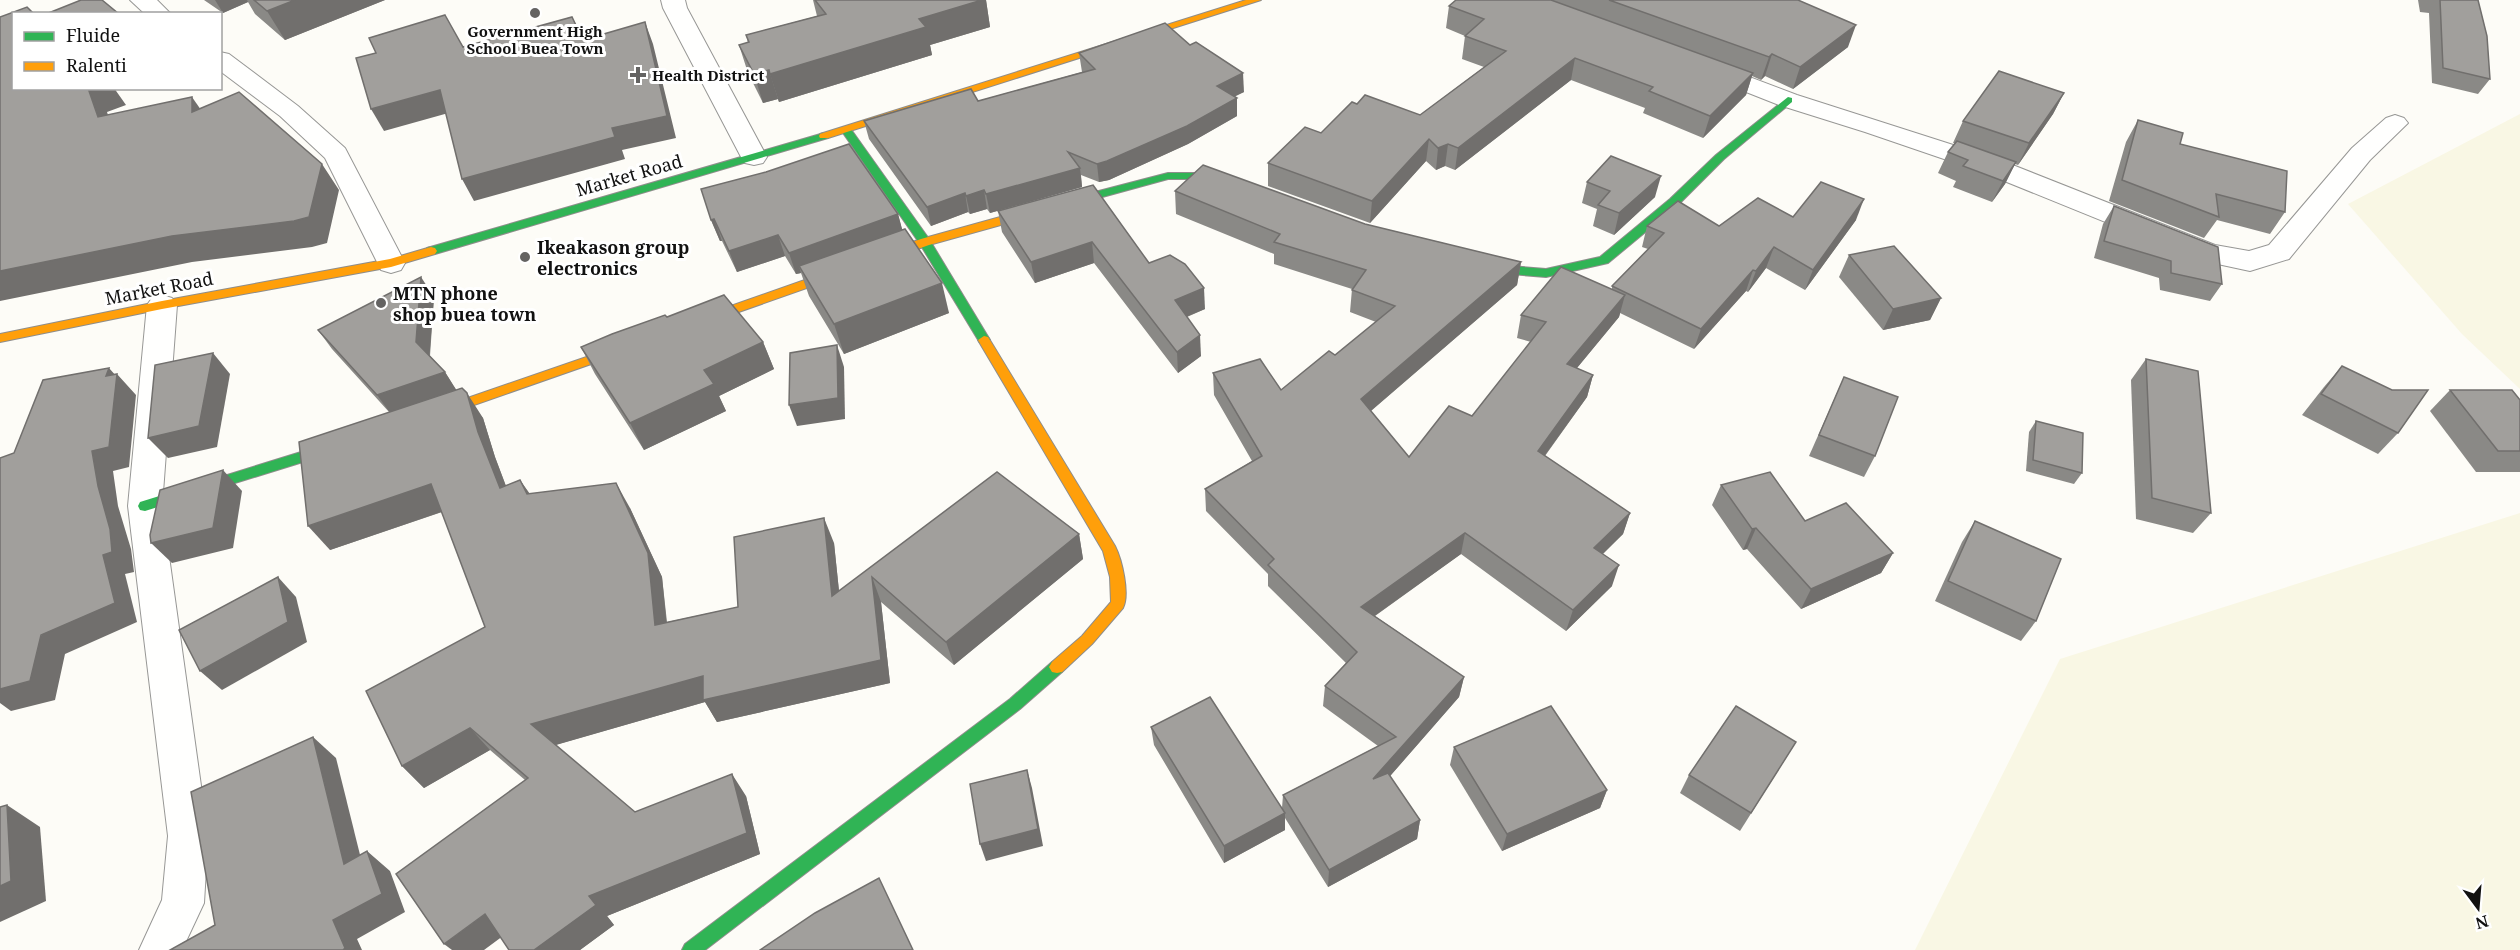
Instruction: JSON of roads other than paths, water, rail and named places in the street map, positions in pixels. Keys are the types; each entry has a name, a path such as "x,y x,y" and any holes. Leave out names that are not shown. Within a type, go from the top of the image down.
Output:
{"street":[{"path":"142,0 157,12"},
{"path":"673,0 675,8 754,157"},
{"name":"Market Road","path":"0,338 162,305 391,263 846,130 1256,0"},
{"path":"1685,60 1788,100 1874,126 1991,166 2209,253 2250,261 2279,252 2361,154 2395,123"},
{"path":"222,61 289,111 336,154 391,263"},
{"path":"1464,260 1498,269 1546,273 1604,260 1674,202 1720,157 1788,100"},
{"path":"691,950 1015,704 1087,640 1118,604 1118,577 1110,550 925,242 846,130"},
{"path":"677,330 925,242 1155,178 1184,173 1210,177 1254,193"},
{"path":"160,950 183,903 188,836 145,506 162,305"},
{"path":"420,419 643,341"},
{"path":"145,506 354,441"}],"place":[{"name":"Government High School Buea Town","path":"535,13"},
{"name":"Health District","path":"638,75"},
{"name":"Ikeakason group electronics","path":"525,257"},
{"name":"MTN phone shop buea town","path":"381,303"}]}
